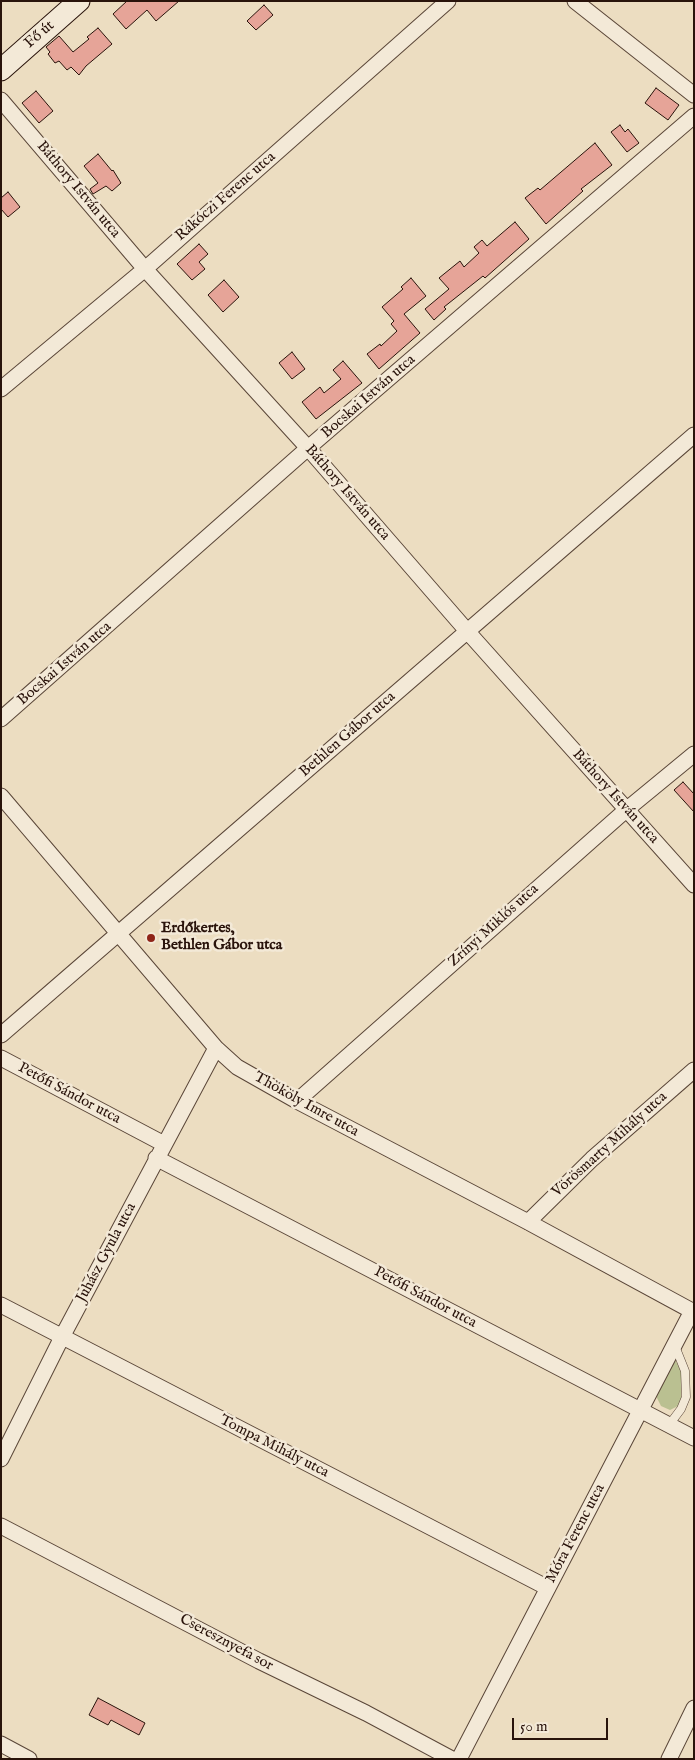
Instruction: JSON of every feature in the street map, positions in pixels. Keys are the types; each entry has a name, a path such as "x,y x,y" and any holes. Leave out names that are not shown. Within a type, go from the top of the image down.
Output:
{"main road":[{"name":"Fő út","path":"1,70 80,1"}],"street":[{"name":"Rákóczi Ferenc utca","path":"1,389 146,269 448,1"},
{"path":"575,1 694,95"},
{"name":"Báthory István utca","path":"1,100 146,269 308,448 467,631 694,885"},
{"name":"Bocskai István utca","path":"1,720 308,448 694,116"},
{"name":"Bethlen Gábor utca","path":"1,1035 120,934 694,435"},
{"name":"Zrínyi Miklós utca","path":"297,1102 626,810 694,754"},
{"name":"Thököly Imre utca","path":"1,796 216,1048 237,1067 297,1102 528,1222 693,1311"},
{"name":"Juhász Gyula utca","path":"1,1459 62,1337 216,1048"},
{"name":"Petőfi Sándor utca","path":"1,1058 164,1144"},
{"name":"Vörösmarty Mihály utca","path":"528,1222 592,1159 694,1070"},
{"name":"Petőfi Sándor utca","path":"156,1158 694,1438"},
{"name":"Tompa Mihály utca","path":"1,1305 548,1588"},
{"name":"Móra Ferenc utca","path":"459,1759 693,1311"},
{"name":"Cseresznyefa sor","path":"1,1526 259,1661 366,1713 452,1759"},
{"path":"669,1759 694,1708"},
{"path":"1,1744 29,1759"}],"lane":[{"path":"668,1424 681,1409 686,1397 685,1371 674,1345"}],"green space":[{"path":"675,1360 682,1372 681,1398 678,1406 670,1410 661,1406 656,1396"}],"building":[{"path":"127,1 179,1 156,21 147,10 126,29 113,14"},
{"path":"264,5 273,15 256,30 247,21"},
{"path":"98,28 112,44 86,66 79,75 71,67 67,70 59,61 55,63 48,54 50,52 46,47 59,36 73,52 89,39 87,37"},
{"path":"656,88 679,105 668,120 645,103"},
{"path":"36,91 53,111 39,123 22,103"},
{"path":"620,125 625,132 628,129 639,143 627,152 611,132"},
{"path":"595,143 612,165 581,189 583,191 546,224 525,198 538,188 540,190"},
{"path":"98,154 113,170 121,183 112,191 106,186 93,194 90,189 98,183 84,166"},
{"path":"8,192 20,207 8,217 1,209 1,198"},
{"path":"515,222 529,239 485,278 483,276 444,307 446,309 434,320 425,309 449,289 439,278 460,261 464,267 479,253 474,247 482,240 487,246"},
{"path":"199,244 208,254 199,262 205,269 192,280 177,264"},
{"path":"411,278 426,296 404,314 420,333 379,369 367,354 380,344 381,346 397,331 391,324 394,321 382,307 403,289 401,287"},
{"path":"224,280 239,297 223,312 208,295"},
{"path":"292,352 305,369 292,379 279,363"},
{"path":"343,361 362,383 316,419 302,402 320,387 324,393 341,379 333,370"},
{"path":"683,782 694,794 694,812 674,790"},
{"path":"98,1698 145,1723 139,1735 111,1720 108,1725 89,1715"}],"place":[{"name":"Erdőkertes, Bethlen Gábor utca","path":"151,938"}]}
